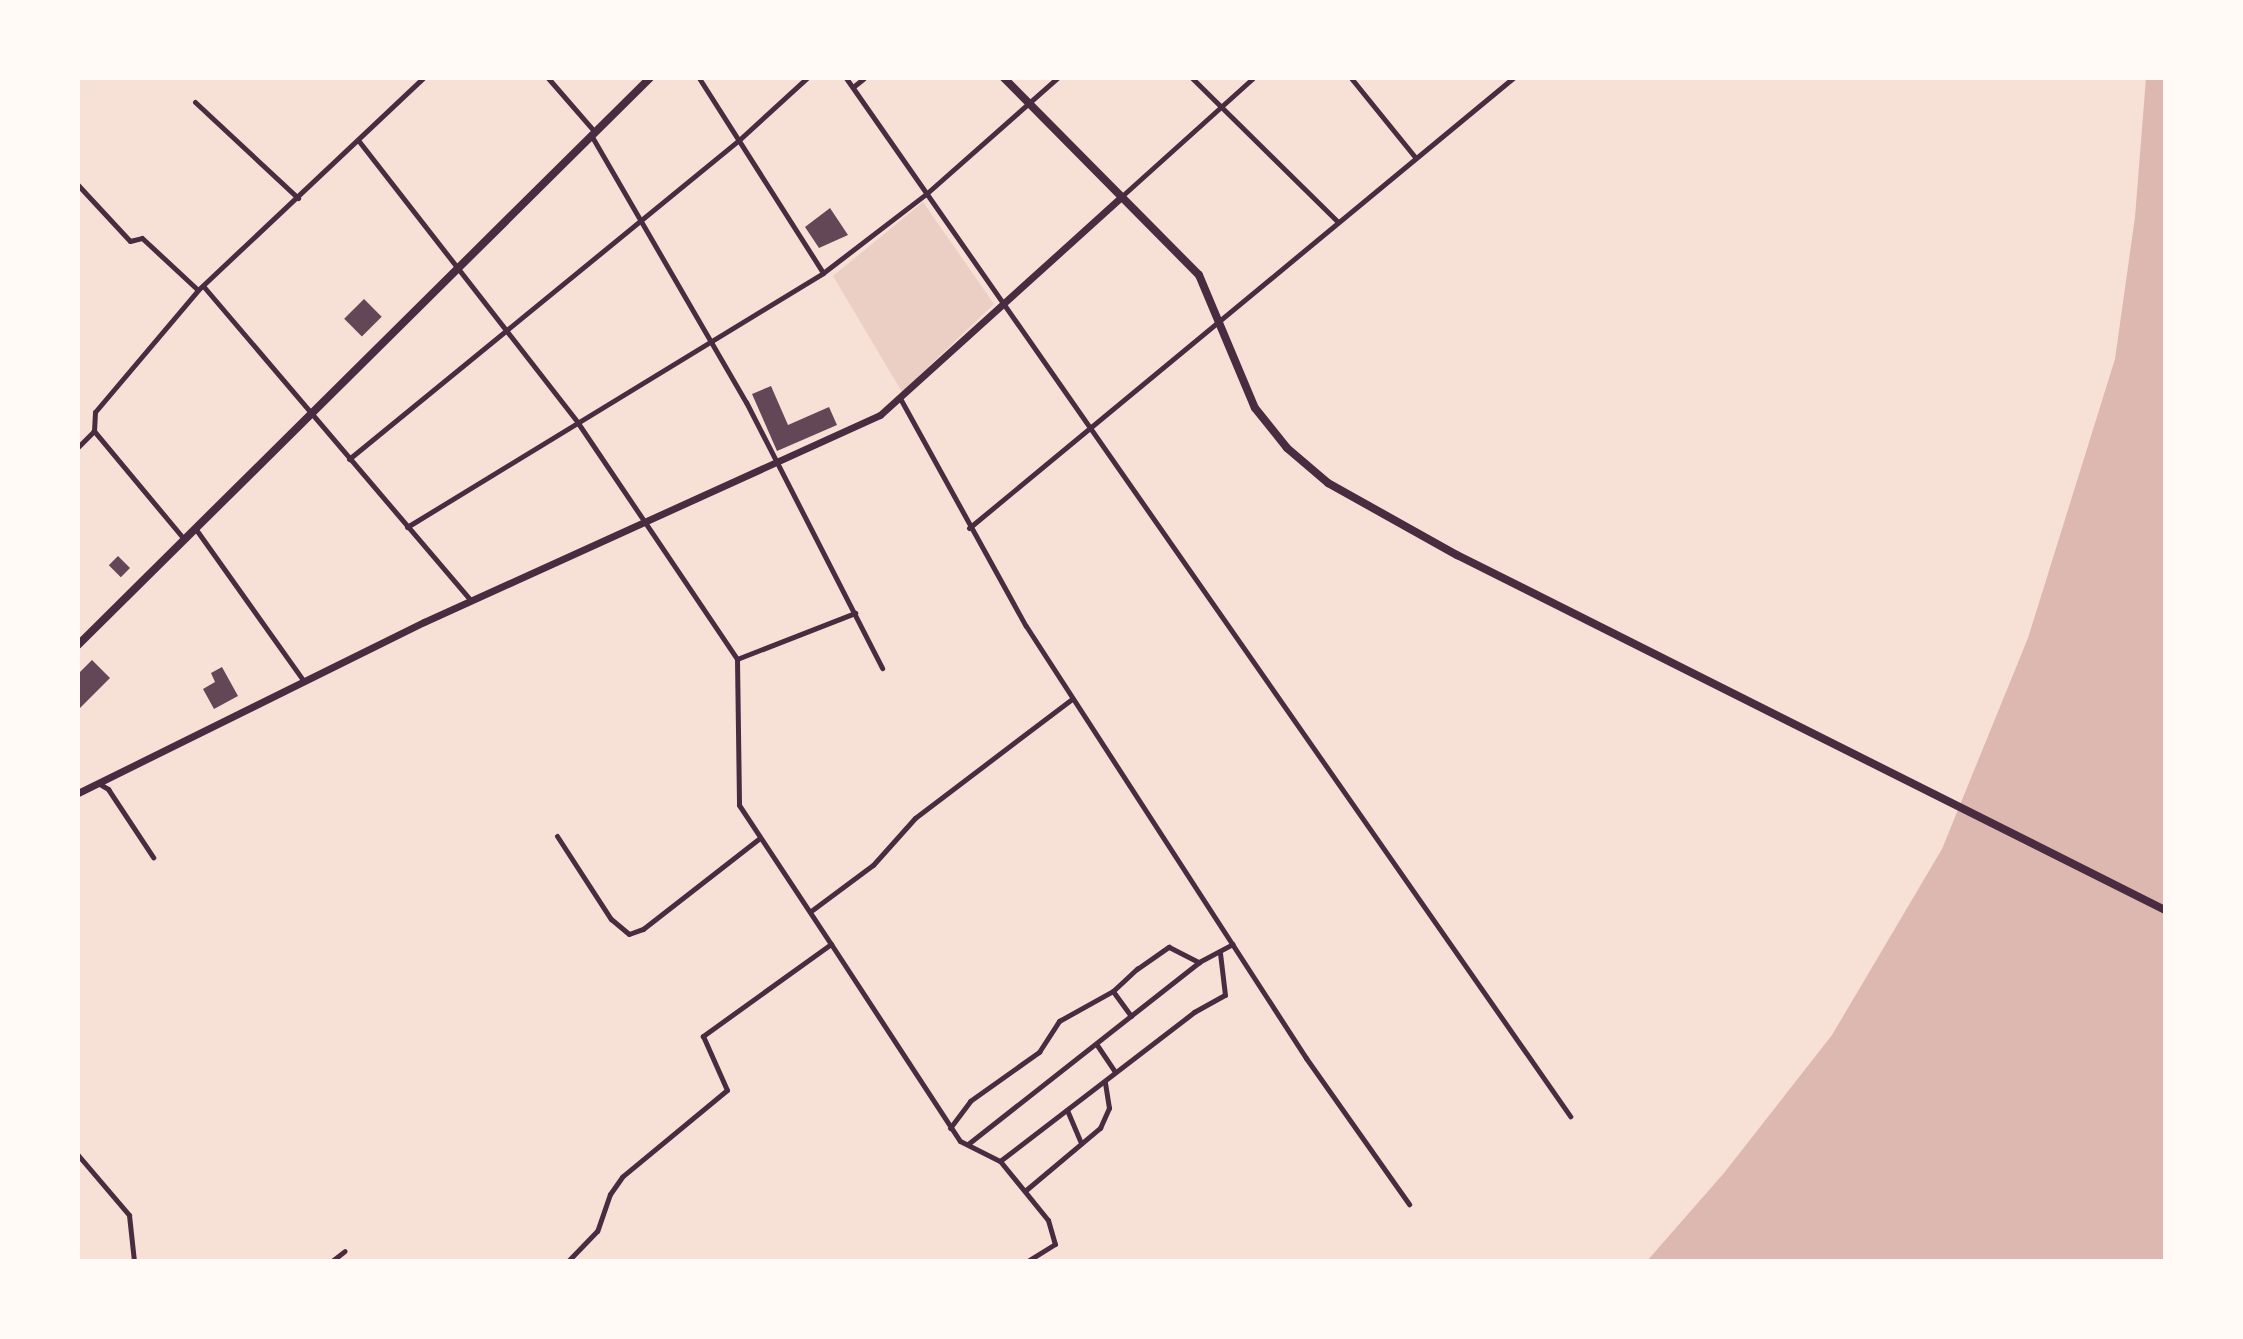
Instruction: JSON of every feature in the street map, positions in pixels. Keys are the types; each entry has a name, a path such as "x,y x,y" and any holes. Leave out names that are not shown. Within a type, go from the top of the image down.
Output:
{"main road":[{"path":"78,645 650,78"},
{"path":"1004,78 1199,275 1255,408 1287,448 1328,483 1457,555 2165,910"}],"street":[{"path":"78,447 94,431 95,412 201,288 423,78"},
{"path":"548,78 592,133 710,341 882,668"},
{"path":"699,78 823,273"},
{"path":"349,459 506,326 641,222 807,78"},
{"path":"846,78 1570,1116"},
{"path":"853,87 864,78"},
{"path":"407,527 823,273 926,194 1057,78"},
{"path":"1192,78 1337,221"},
{"path":"78,793 470,600 864,424 901,400 1003,301 1253,78"},
{"path":"1351,78 1415,157"},
{"path":"969,528 1091,431 1219,319 1513,78"},
{"path":"195,102 298,198"},
{"path":"358,140 506,326 578,423 737,659 739,805 950,1128 968,1144 1000,1161 1026,1190 1057,1238 1028,1261"},
{"path":"78,185 130,241 142,238 201,288 470,600"},
{"path":"901,400 969,528 1072,699 1409,1204"},
{"path":"94,431 184,539"},
{"path":"195,528 303,680"},
{"path":"737,659 855,613"},
{"path":"811,911 873,865 915,818 1072,699"},
{"path":"98,783 108,789 153,857"},
{"path":"557,836 611,919 629,934 643,929 760,838"},
{"path":"568,1261 597,1231 610,1194 622,1177 727,1090 703,1036 831,944"},
{"path":"968,1144 1199,962 1233,944"},
{"path":"950,1128 970,1101 1039,1052 1059,1021 1113,991 1169,947 1199,962"},
{"path":"1000,1161 1194,1012 1225,995 1220,953"},
{"path":"1113,991 1131,1016"},
{"path":"1097,1045 1115,1072"},
{"path":"1026,1190 1106,1119 1105,1082"},
{"path":"1067,1110 1081,1143"},
{"path":"78,1155 129,1215 134,1261"},
{"path":"332,1261 345,1251"}],"shaded area":[{"path":"2146,78 2165,78 2165,1261 1647,1261 1724,1173 1832,1035 1942,849 2028,638 2115,359 2135,217"},
{"path":"923,202 994,304 902,392 833,276"}],"building":[{"path":"830,208 848,235 819,248 805,227"},
{"path":"364,299 382,317 362,336 344,319"},
{"path":"771,386 788,425 829,407 837,425 777,451 752,394"},
{"path":"118,556 130,568 121,577 109,565"},
{"path":"92,660 110,678 78,710 78,674"},
{"path":"222,667 238,696 214,709 203,689 215,682 211,673"}]}
